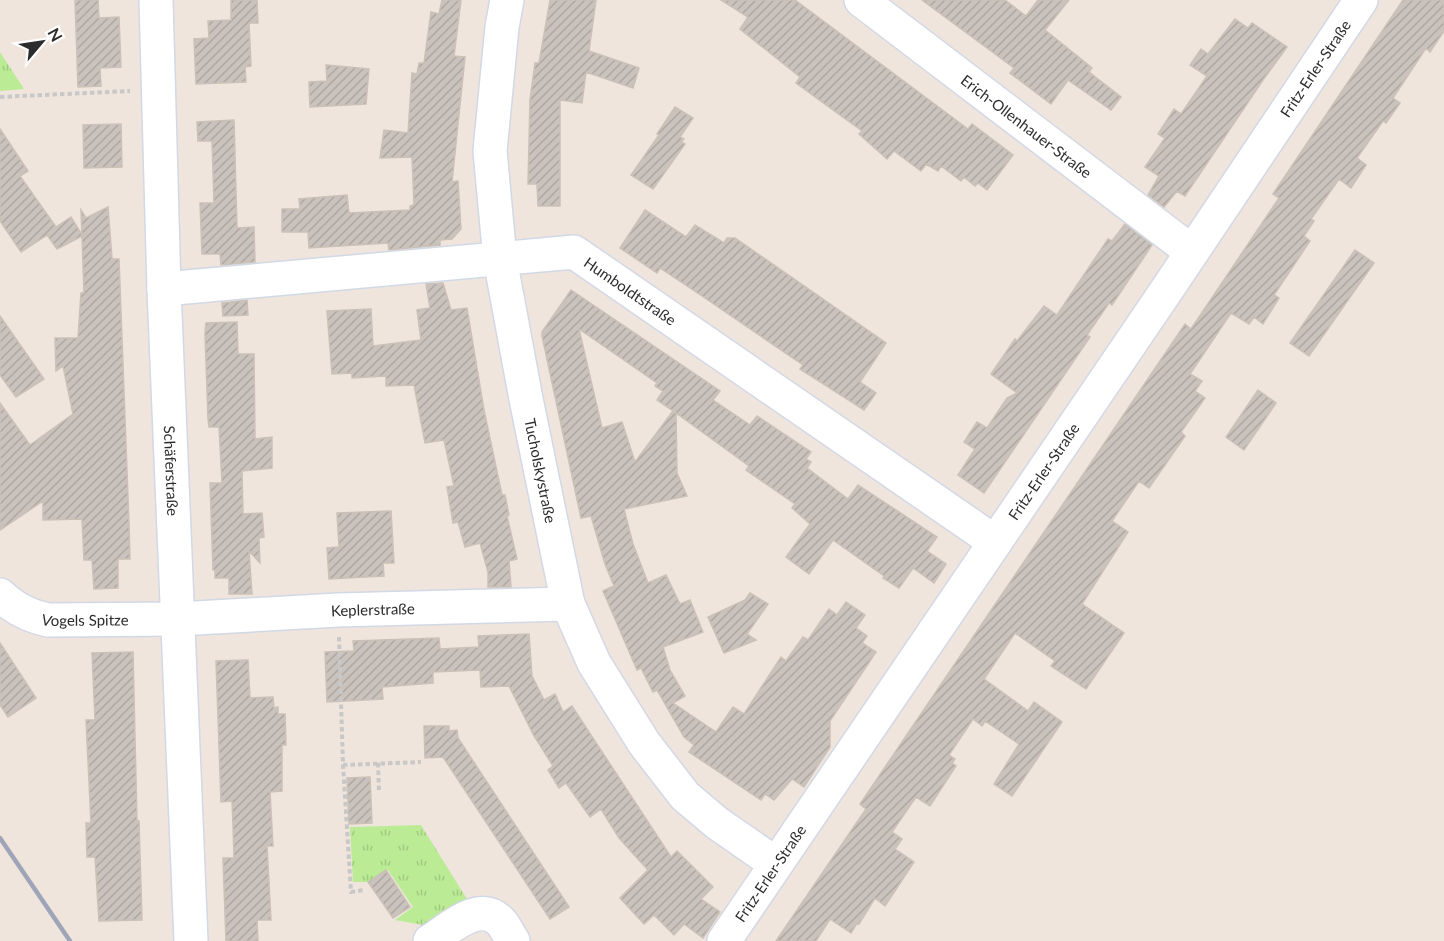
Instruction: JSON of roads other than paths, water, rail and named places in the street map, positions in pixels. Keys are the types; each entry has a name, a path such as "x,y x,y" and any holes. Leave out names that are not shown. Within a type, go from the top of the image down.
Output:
{"street":[{"name":"Schäferstraße","path":"156,0 164,290 191,941"},
{"name":"Tucholskystraße","path":"507,0 502,27 490,151 500,259 568,604 594,663 644,743 685,795 717,823 776,864"},
{"name":"Erich-Ollenhauer-Straße","path":"861,0 1192,252"},
{"name":"Fritz-Erler-Straße","path":"723,941 1361,0"},
{"name":"Humboldtstraße","path":"164,290 574,252 995,542"},
{"name":"Vogels Spitze","path":"0,595 9,604 29,615 48,620 178,619"},
{"name":"Keplerstraße","path":"178,619 338,610 568,604"},
{"path":"430,941 472,914 486,913 500,921 513,941"}],"railway":[{"path":"0,838 70,941"}]}
